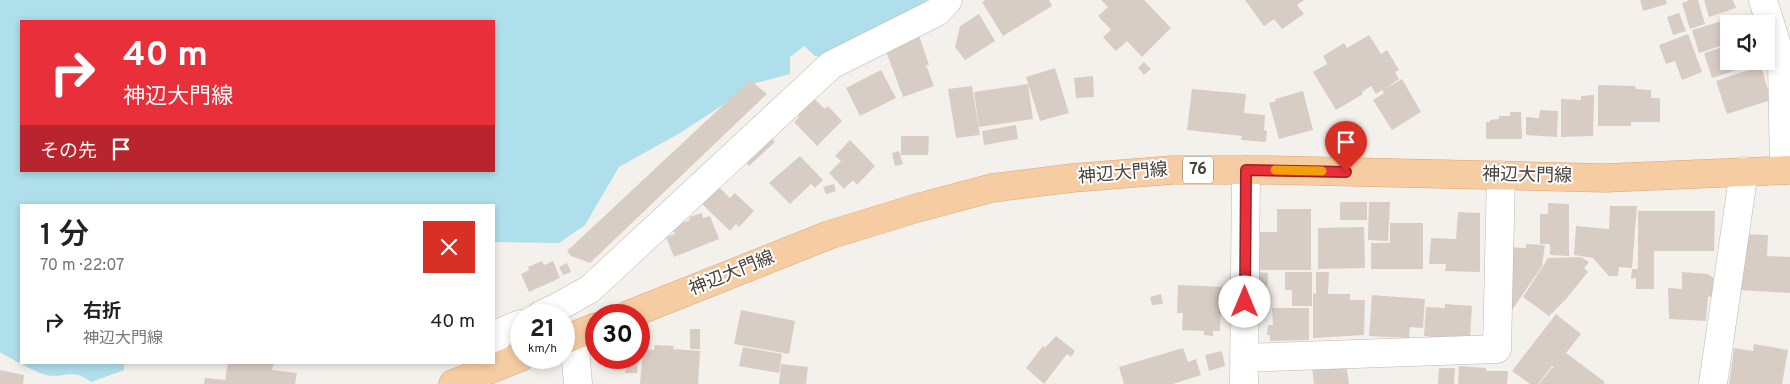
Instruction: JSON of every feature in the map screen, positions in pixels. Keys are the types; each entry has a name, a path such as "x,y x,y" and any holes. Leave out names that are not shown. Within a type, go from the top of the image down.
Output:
{"main road":[{"name":"神辺大門線","path":"650,306 829,235 917,208 992,188 1072,178 1172,170 1605,178 1787,170"},
{"path":"453,384 485,364"}],"street":[{"path":"563,304 590,289 831,65 937,12 948,0"},
{"path":"1763,0 1782,62 1787,170"},
{"path":"1246,170 1244,371 1498,349 1501,175"},
{"path":"1713,384 1744,171"},
{"path":"501,354 502,332 510,329"},
{"path":"578,335 578,384"}],"water":[{"path":"0,0 929,0 821,57 815,56 804,46 790,57 790,74 756,83 680,133 619,167 585,225 559,243 495,242 495,204 20,204 20,363 0,352"},
{"path":"21,364 124,364 124,370 91,382 79,375 73,374 46,375"}],"building":[{"path":"985,0 1049,0 1052,6 1003,36 982,2"},
{"path":"1101,0 1144,0 1171,28 1142,57 1127,41 1116,51 1103,37 1111,30 1098,16 1108,7"},
{"path":"1245,0 1304,0 1297,5 1304,14 1282,29 1274,19 1264,26"},
{"path":"1640,0 1666,0 1667,4 1643,11"},
{"path":"1698,0 1705,24 1690,29 1682,3"},
{"path":"1704,0 1733,0 1736,8 1709,17"},
{"path":"1679,13 1686,31 1673,35 1667,17"},
{"path":"979,14 995,41 965,60 955,47 960,26"},
{"path":"1720,22 1720,46 1699,53 1692,30"},
{"path":"917,30 929,65 926,65 934,86 903,97 883,43"},
{"path":"1688,34 1702,72 1682,80 1675,61 1666,64 1659,45"},
{"path":"1369,35 1381,54 1387,50 1399,70 1395,72 1399,79 1385,89 1402,79 1421,112 1392,130 1373,100 1384,93 1382,90 1376,94 1371,86 1362,92 1363,94 1336,110 1313,72 1327,64 1323,56 1344,43 1347,48"},
{"path":"1720,48 1720,70 1737,70 1712,78 1704,53"},
{"path":"1144,62 1151,69 1144,75 1138,68"},
{"path":"1055,68 1069,113 1040,121 1026,77"},
{"path":"881,70 896,98 860,116 846,88"},
{"path":"1749,70 1762,70 1771,100 1727,114 1716,81"},
{"path":"1093,76 1094,97 1076,98 1074,78"},
{"path":"750,80 767,94 590,263 571,256 567,251"},
{"path":"1028,84 1033,119 979,127 974,92"},
{"path":"1598,85 1635,86 1636,89 1651,90 1651,98 1660,98 1660,122 1631,122 1631,126 1598,126"},
{"path":"972,86 980,135 956,138 948,89"},
{"path":"1192,89 1246,94 1244,113 1265,115 1264,130 1267,131 1266,142 1241,140 1242,136 1187,130"},
{"path":"1303,91 1313,130 1279,139 1269,103 1276,101 1275,99"},
{"path":"808,93 825,109 828,106 842,121 817,146 794,122 799,117 791,109"},
{"path":"1594,95 1593,136 1561,137 1561,99 1581,100 1581,96"},
{"path":"1540,110 1558,111 1557,137 1526,135 1526,117 1539,118"},
{"path":"1510,112 1521,112 1522,139 1486,139 1486,122 1499,119 1499,116 1510,116"},
{"path":"1016,125 1018,139 984,145 982,131"},
{"path":"766,132 775,142 749,166 740,156"},
{"path":"901,136 929,136 928,155 901,155"},
{"path":"850,140 875,166 857,185 853,180 844,189 829,173 841,161 835,156"},
{"path":"899,151 903,164 895,166 892,153"},
{"path":"800,156 823,180 815,188 811,184 790,204 769,183"},
{"path":"834,184 836,191 826,194 823,187"},
{"path":"718,186 730,198 735,193 754,211 739,227 736,224 730,231 701,203"},
{"path":"1340,202 1367,202 1367,220 1340,220"},
{"path":"1369,202 1390,202 1388,241 1368,240"},
{"path":"1548,203 1569,204 1569,256 1550,255 1550,244 1540,244 1540,214 1548,214"},
{"path":"1610,206 1637,206 1632,268 1619,267 1618,276 1609,276 1593,258 1574,255 1576,226 1609,229"},
{"path":"1277,209 1311,209 1311,270 1257,270 1257,232 1277,232"},
{"path":"1638,211 1715,211 1714,251 1654,251 1654,289 1636,289 1636,278 1631,279 1632,269 1638,269"},
{"path":"1458,212 1480,213 1480,272 1445,271 1446,264 1429,264 1431,238 1456,239"},
{"path":"702,213 703,218 710,216 719,239 674,257 666,237 675,234 672,227 690,220 689,217"},
{"path":"1390,223 1423,223 1423,269 1371,269 1371,243 1390,243"},
{"path":"1364,227 1365,268 1318,269 1318,228"},
{"path":"1741,234 1768,235 1767,256 1790,257 1790,293 1740,290"},
{"path":"1526,244 1545,245 1542,266 1510,313 1506,247 1526,248"},
{"path":"1581,257 1589,262 1584,268 1588,272 1549,316 1523,297 1548,258"},
{"path":"542,261 544,265 553,261 560,278 529,292 521,274 529,270 528,267"},
{"path":"567,263 571,272 563,275 559,267"},
{"path":"1258,272 1268,273 1267,294 1258,294"},
{"path":"1285,272 1312,272 1312,306 1292,306 1292,290 1285,290"},
{"path":"1316,272 1329,272 1328,294 1350,294 1350,300 1365,300 1364,335 1313,338 1313,293 1316,294"},
{"path":"1682,272 1708,274 1715,279 1715,295 1708,297 1706,321 1669,319 1668,288 1682,289"},
{"path":"1178,285 1226,287 1225,308 1221,307 1220,331 1213,331 1213,336 1204,335 1204,331 1182,330 1183,313 1177,313"},
{"path":"1161,294 1163,304 1152,305 1150,297"},
{"path":"1372,295 1425,299 1423,328 1410,327 1409,338 1369,336"},
{"path":"1445,304 1472,306 1470,339 1443,336 1442,340 1424,336 1426,307 1445,308"},
{"path":"1272,308 1309,308 1309,340 1270,341 1270,335 1267,335 1268,325 1273,325"},
{"path":"741,310 795,321 789,354 734,344"},
{"path":"1556,314 1581,334 1566,353 1605,382 1603,384 1539,384 1554,368 1552,366 1538,384 1530,384 1512,371"},
{"path":"690,329 700,329 700,349 690,349"},
{"path":"1056,336 1075,351 1071,357 1067,354 1044,384 1026,368 1043,346 1045,348"},
{"path":"1754,344 1788,350 1782,384 1729,384 1734,348 1753,351"},
{"path":"655,345 674,346 673,349 700,351 698,384 640,384 641,369 650,369 650,350 654,350"},
{"path":"743,347 782,354 779,373 739,366"},
{"path":"1183,348 1188,362 1196,359 1201,375 1173,384 1124,384 1119,367"},
{"path":"1222,351 1225,366 1209,371 1205,355"},
{"path":"1346,363 1349,384 1314,384 1312,367"},
{"path":"228,364 274,364 272,370 297,373 295,384 204,384 205,378 225,380"},
{"path":"781,364 808,367 806,384 779,384"},
{"path":"1459,366 1486,368 1486,371 1508,371 1507,384 1458,384"},
{"path":"1439,368 1455,368 1454,384 1438,384"},
{"path":"625,369 637,369 637,373 625,373"},
{"path":"0,370 24,375 23,384 0,384"}],"slow traffic":[{"path":"1275,170 1322,171"}],"route":[{"path":"1245,302 1246,170 1346,172"}]}
